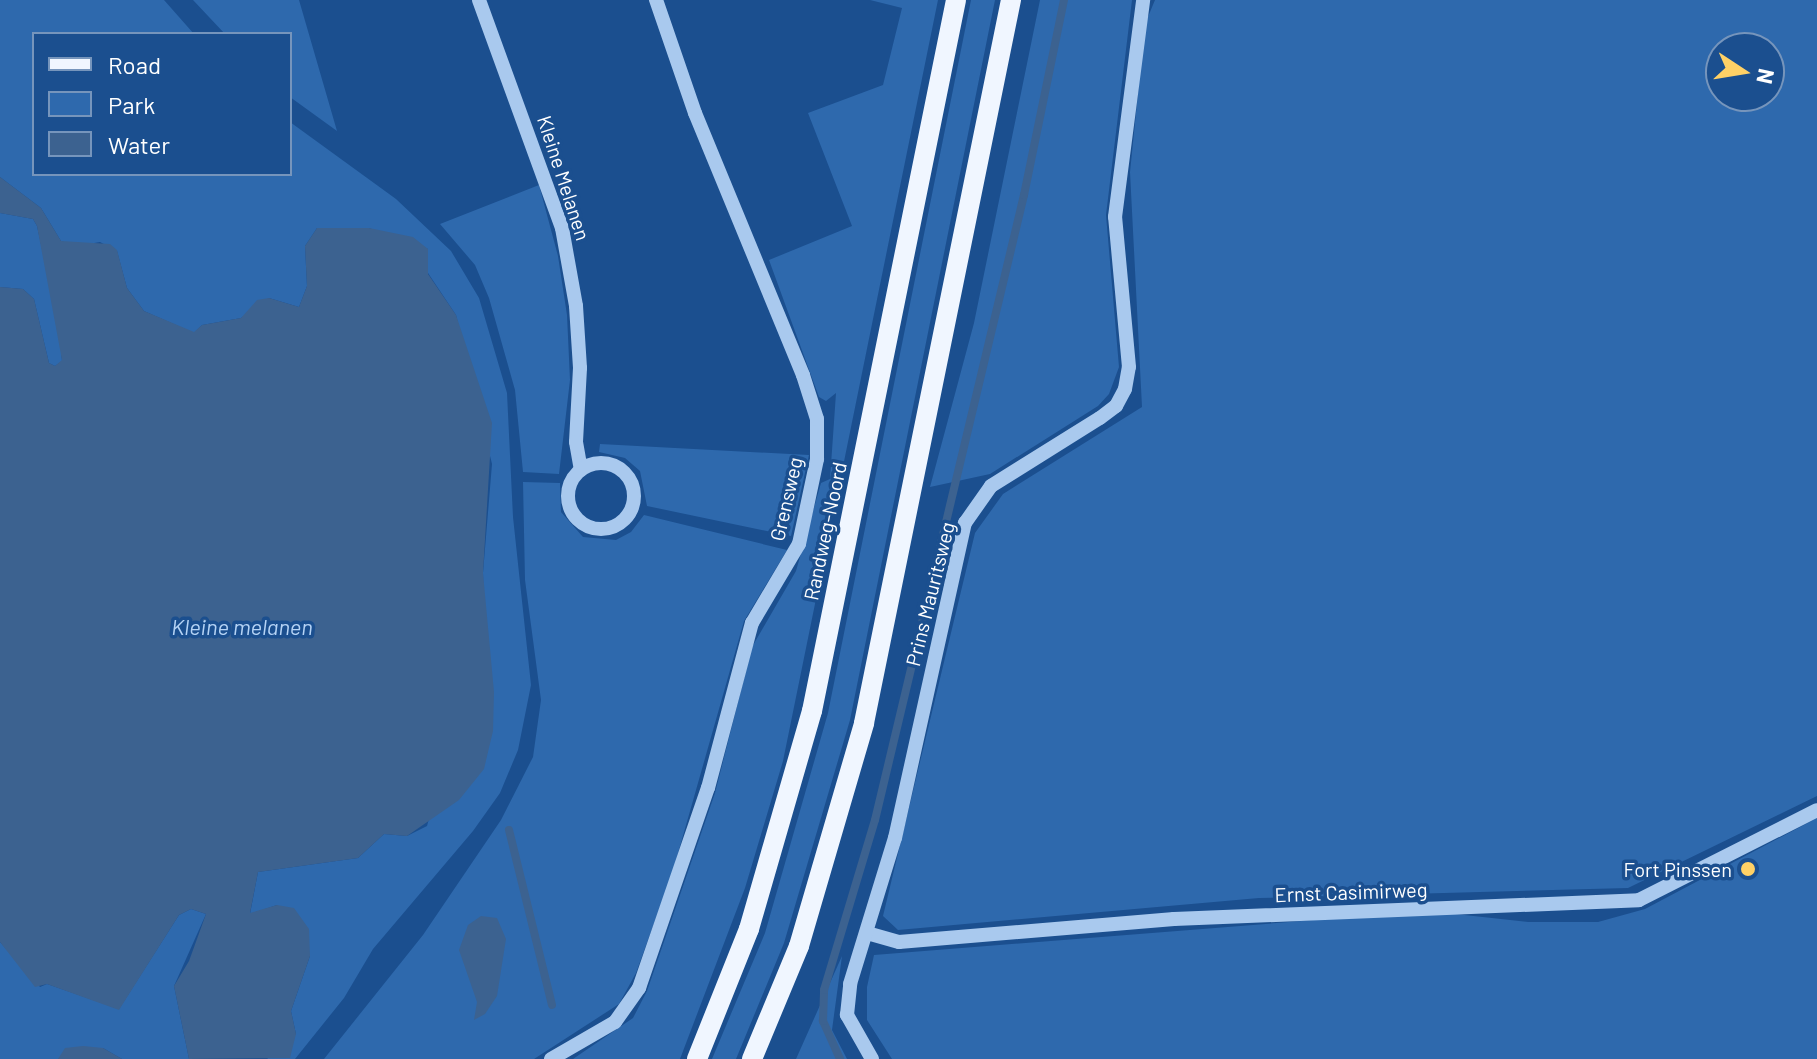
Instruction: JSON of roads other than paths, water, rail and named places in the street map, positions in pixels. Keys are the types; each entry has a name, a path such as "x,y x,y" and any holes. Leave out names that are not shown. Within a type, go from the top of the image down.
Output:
{"main road":[{"name":"Randweg-Noord","path":"697,1059 749,929 812,711 956,0"},
{"path":"752,1059 799,946 864,723 1011,0"}],"street":[{"name":"Kleine Melanen","path":"479,0 562,228 576,306 580,368 576,442 581,470 568,492 574,515 593,529 617,525 632,507 627,477 600,463 581,470"},
{"name":"Grensweg","path":"551,1059 615,1022 639,988 708,788 752,623 799,544 817,459 817,419 803,375 695,113 656,0"},
{"name":"Prins Mauritsweg","path":"872,1059 847,1015 895,838 965,523 991,486 1100,418 1125,389 1129,367 1115,217 1143,0"},
{"name":"Ernst Casimirweg","path":"867,933 899,942 1174,919 1639,900 1817,810"}],"water":[{"name":"Kleine melanen","path":"0,177 41,208 61,241 110,244 117,250 127,288 144,311 194,332 202,325 241,318 257,300 269,298 299,307 307,286 305,246 317,228 369,228 413,237 428,249 428,274 456,315 492,423 483,573 494,692 493,731 484,769 459,800 407,836 384,834 358,858 258,872 250,913 277,905 294,908 309,929 310,956 291,1011 296,1034 290,1058 189,1059 174,986 189,961 206,914 191,909 179,915 119,1010 47,984 35,987 0,942 0,287 23,289 34,299 49,363 55,366 62,360 37,226 33,219 0,213"},
{"path":"481,916 497,918 506,939 497,996 485,1014 474,1020 477,1002 459,950 468,925"},
{"path":"65,1048 103,1048 122,1059 58,1059"}],"waterway":[{"path":"840,1059 823,1021 824,990 875,820 1024,195 1064,0"},
{"path":"509,830 552,1005"}],"place":[{"name":"Fort Pinssen","path":"1748,869"}]}
